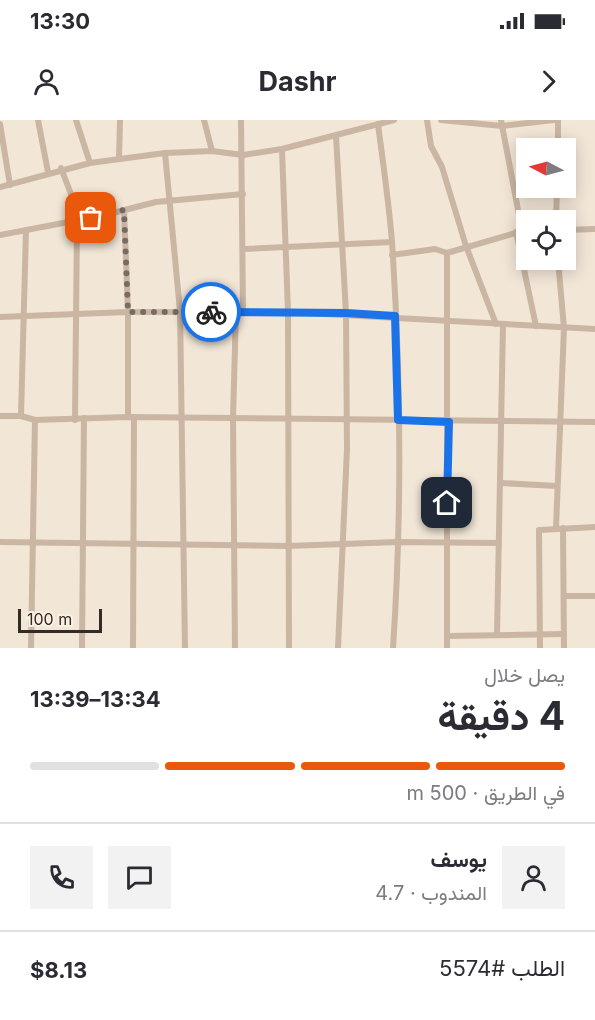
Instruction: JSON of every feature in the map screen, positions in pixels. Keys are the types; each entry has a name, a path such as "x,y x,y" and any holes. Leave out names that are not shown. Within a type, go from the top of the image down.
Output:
{"street":[{"path":"38,120 48,172"},
{"path":"76,120 90,163"},
{"path":"119,159 120,120"},
{"path":"204,120 212,151"},
{"path":"235,648 233,418 244,249 241,120"},
{"path":"0,187 61,168 119,159 165,153 212,151 243,155 282,149 390,120"},
{"path":"427,120 431,146 442,167 466,246 499,324 502,423 497,635"},
{"path":"441,120 501,123 556,120 557,138"},
{"path":"501,123 517,210"},
{"path":"0,124 10,185"},
{"path":"378,124 392,242 398,420 393,648"},
{"path":"336,136 346,313 346,449 338,648"},
{"path":"282,149 288,312 289,648"},
{"path":"165,153 180,311 185,648"},
{"path":"61,168 79,215 75,314 75,420"},
{"path":"0,235 168,202 243,194"},
{"path":"124,210 136,543 133,648"},
{"path":"576,230 595,229"},
{"path":"21,416 26,230"},
{"path":"392,255 435,249 447,253 516,232"},
{"path":"244,249 392,242"},
{"path":"447,253 449,422 446,544 447,648"},
{"path":"527,270 536,326"},
{"path":"559,270 564,328 556,486 564,596 564,648"},
{"path":"0,317 180,311 346,313 595,329"},
{"path":"0,416 21,416 35,420 131,417 502,423 595,422"},
{"path":"82,648 81,543 84,418"},
{"path":"32,648 35,420"},
{"path":"501,483 556,486"},
{"path":"540,648 539,530 595,527"},
{"path":"0,542 288,546 397,542 500,543"},
{"path":"564,596 595,596"},
{"path":"447,636 564,634"}],"way so far":[{"path":"91,218 124,210 128,312 211,312"}],"route":[{"path":"211,312 346,313 395,316 398,420 449,422 447,503"}]}
